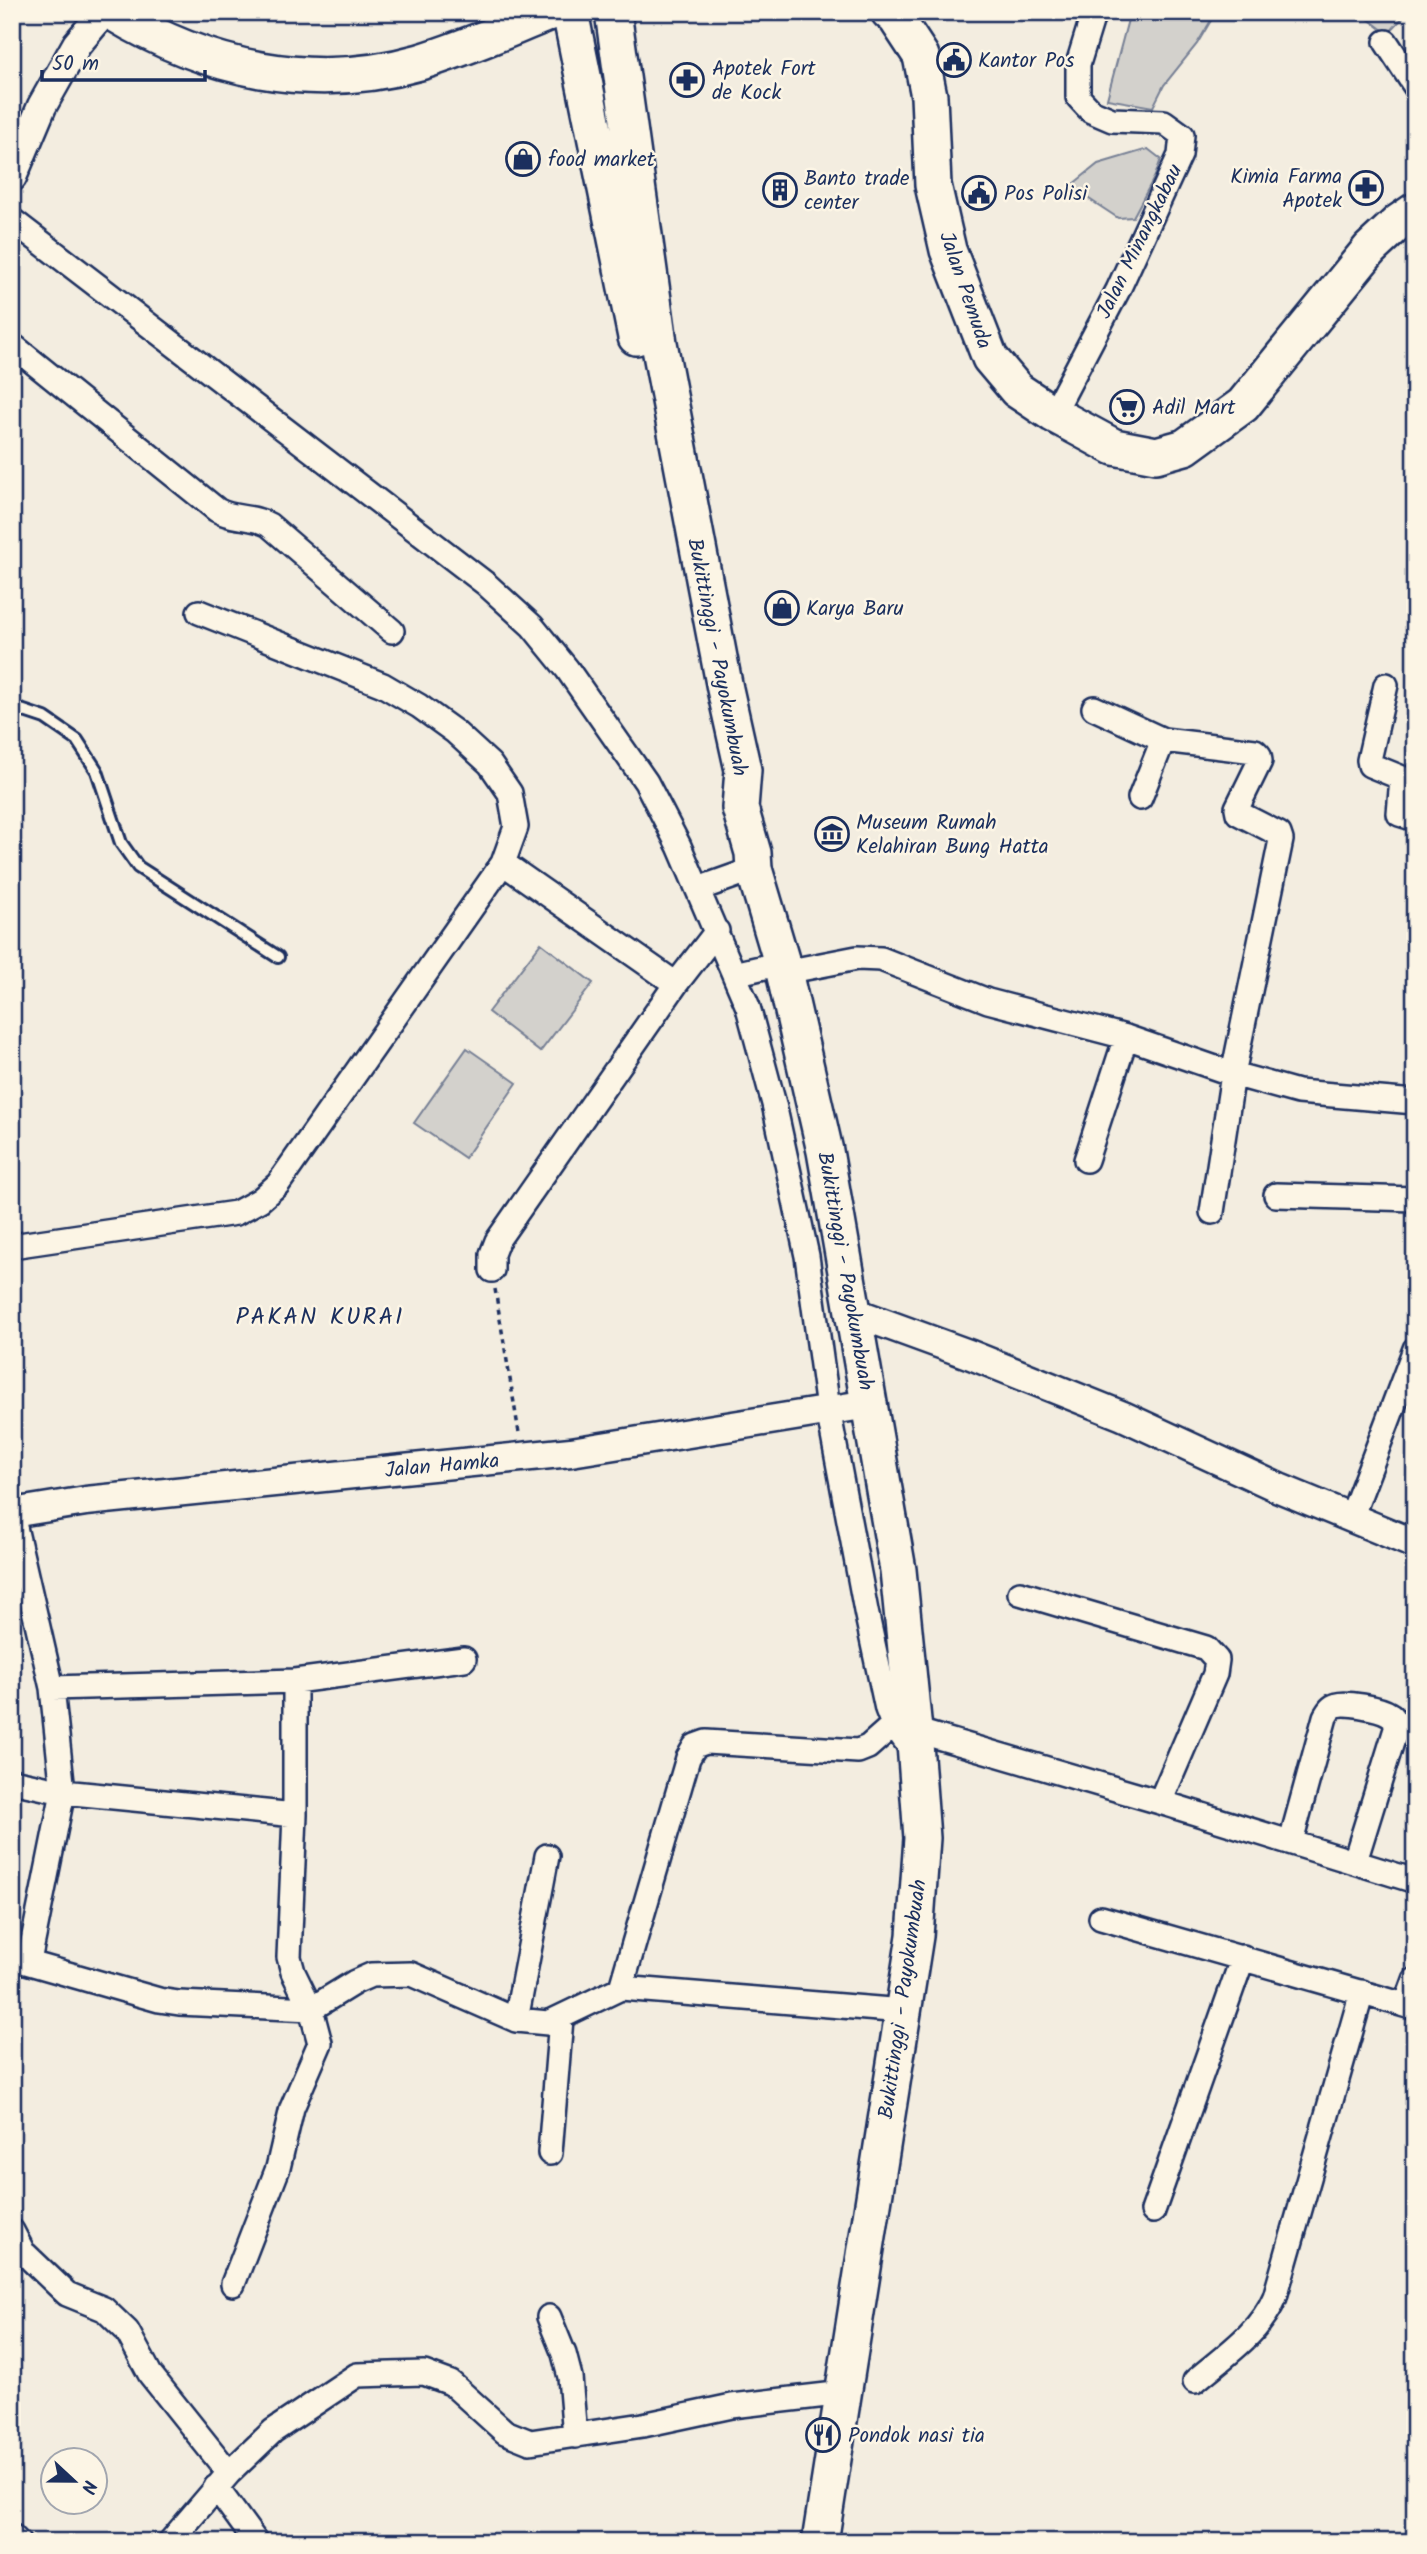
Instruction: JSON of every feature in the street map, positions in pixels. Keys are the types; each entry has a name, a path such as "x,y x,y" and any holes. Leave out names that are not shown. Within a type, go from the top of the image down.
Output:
{"main road":[{"path":"112,12 174,46 211,60 302,77 371,73 421,62 551,12"},
{"path":"570,12 724,771 740,807"},
{"name":"Bukittinggi - Payokumbuah","path":"612,12 659,343 722,676 743,770 740,807 753,853 754,869 784,967 825,1151 898,1570 908,1737 922,1838 915,1936 820,2542"},
{"name":"Jalan Pemuda","path":"889,12 921,56 929,96 933,185 948,250 990,358 1017,390 1053,414 1114,447 1156,455 1185,447 1242,405 1370,250 1399,222 1415,211"}],"street":[{"path":"12,177 42,106 77,44 104,12"},
{"name":"Jalan Minangkabau","path":"1053,414 1118,290 1180,155 1182,135 1164,122 1112,120 1091,111 1078,97 1078,64 1094,12"},
{"path":"1386,42 1415,86"},
{"path":"12,220 486,584 532,626 567,669 646,782 679,846 748,1007 774,1104 807,1256 828,1409 887,1709 908,1737"},
{"path":"12,345 217,510 232,516 255,518 269,525 391,631"},
{"path":"12,1246 236,1213 260,1200 278,1184 503,863 516,827 510,793 490,764 455,732 419,706 383,685 200,611"},
{"path":"1386,685 1370,765 1402,778 1399,814 1415,820"},
{"path":"1094,708 1163,740 1255,751 1260,761 1237,808 1238,813 1279,834 1281,840 1233,1074 1212,1212"},
{"path":"1140,798 1163,740"},
{"path":"503,863 676,984"},
{"path":"698,889 754,869"},
{"path":"492,1270 492,1254 497,1241 676,984 717,932"},
{"path":"734,974 858,958 881,959 988,1001 1125,1037 1233,1074 1311,1095 1415,1102"},
{"path":"1086,1160 1125,1037"},
{"path":"1276,1195 1415,1199"},
{"path":"853,1312 971,1354 1123,1416 1279,1488 1415,1544"},
{"path":"1351,1518 1415,1349"},
{"name":"Jalan Hamka","path":"12,1513 86,1501 571,1452 869,1404"},
{"path":"12,1513 52,1688 63,1792 21,1960 159,2000 179,2003 311,2009 371,1975 411,1974 516,2020 548,2024 621,1988 904,2011"},
{"path":"1020,1593 1206,1648 1217,1660 1214,1674 1160,1802"},
{"path":"52,1688 295,1681 464,1659"},
{"path":"233,2284 278,2168 292,2108 320,2043 311,2009 293,1972 289,1956 295,1815 295,1681"},
{"path":"1290,1841 1325,1717 1331,1708 1339,1704 1349,1704 1381,1711 1395,1720 1396,1729 1355,1861"},
{"path":"621,1988 688,1758 695,1746 706,1742 858,1751 868,1746 908,1737 1160,1802 1415,1881"},
{"path":"12,1780 63,1792 295,1815"},
{"path":"516,2020 547,1856"},
{"path":"1101,1918 1411,2007 1415,1980"},
{"path":"1153,2211 1243,1958"},
{"path":"1195,2381 1268,2314 1362,1992"},
{"path":"551,2153 561,2019"},
{"path":"12,2231 23,2252 67,2294 104,2309 127,2330 150,2374 222,2480 256,2542"},
{"path":"549,2317 564,2354 575,2436"},
{"path":"170,2542 222,2480 273,2431 357,2375 424,2373 451,2384 505,2432 530,2442 643,2426 732,2406 844,2393"},
{"path":"182,2542 188,2519"},
{"path":"12,2536 18,2542"}],"lane":[{"path":"12,707 45,718 77,740 97,771 121,843 138,867 278,957"}],"path":[{"path":"492,1270 523,1457"}],"shaded area":[{"path":"1130,12 1216,12 1197,44 1164,85 1153,107 1107,99"},
{"path":"1359,12 1408,12 1388,34"},
{"path":"1148,149 1161,159 1133,217 1118,218 1086,197 1073,184 1098,164"},
{"path":"541,943 593,983 540,1052 488,1012"},
{"path":"467,1048 517,1083 465,1158 414,1123"}],"place":[{"name":"Kantor Pos","path":"954,60"},
{"name":"Apotek Fort de Kock","path":"687,80"},
{"name":"food market","path":"523,159"},
{"name":"Kimia Farma Apotek","path":"1366,188"},
{"name":"Banto trade center","path":"780,190"},
{"name":"Pos Polisi","path":"979,193"},
{"name":"Adil Mart","path":"1127,407"},
{"name":"Karya Baru","path":"782,608"},
{"name":"Museum Rumah Kelahiran Bung Hatta","path":"832,834"},
{"name":"Pondok nasi tia","path":"823,2435"}],"district":[{"name":"PAKAN KURAI","path":"320,1316"}]}
